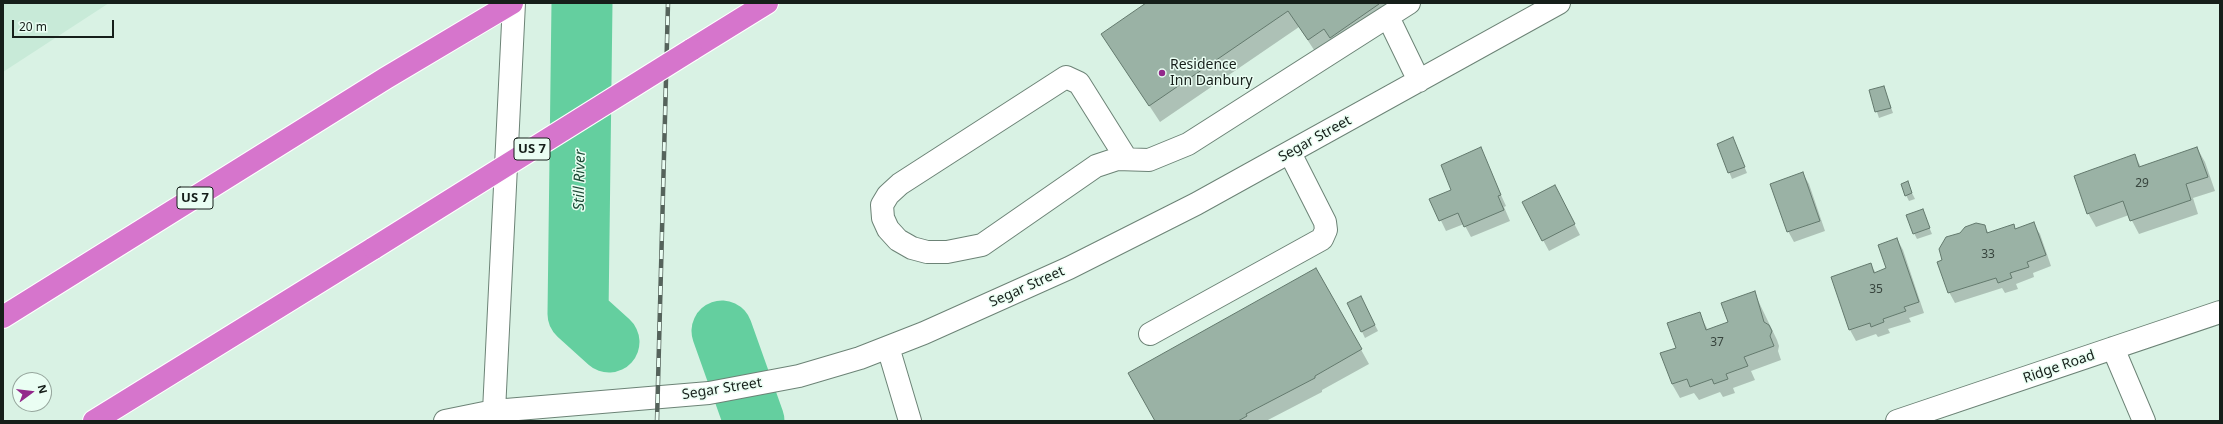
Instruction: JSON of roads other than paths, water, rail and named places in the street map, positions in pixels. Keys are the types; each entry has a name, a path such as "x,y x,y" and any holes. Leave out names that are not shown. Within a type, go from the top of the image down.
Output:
{"highway":[{"path":"386,78 500,3"},
{"name":"US 7","path":"3,317 386,78 513,3"},
{"path":"691,50 756,3"},
{"name":"US 7","path":"94,421 767,3"}],"street":[{"path":"494,411 513,3"},
{"path":"1126,158 1079,83 1066,78 900,184 888,195 882,205 883,218 888,230 898,240 912,248 927,252 968,249 982,245 995,238 1096,166 1126,158 1149,160 1188,144 1409,3"},
{"name":"Segar Street","path":"445,421 494,411 709,394 799,376 860,358 1069,268 1196,204 1559,3"},
{"path":"1388,17 1419,81"},
{"path":"1150,334 1322,239 1326,230 1325,222 1290,153"},
{"name":"Ridge Road","path":"1897,421 2220,312"},
{"path":"888,347 910,421"},
{"path":"2113,348 2144,421"}],"waterway":[{"name":"Still River","path":"582,3 578,314 609,342"},
{"name":"Still River","path":"722,331 754,421"}],"railway":[{"path":"657,421 668,3"}],"place":[{"name":"Residence Inn Danbury","path":"1162,73"}]}
